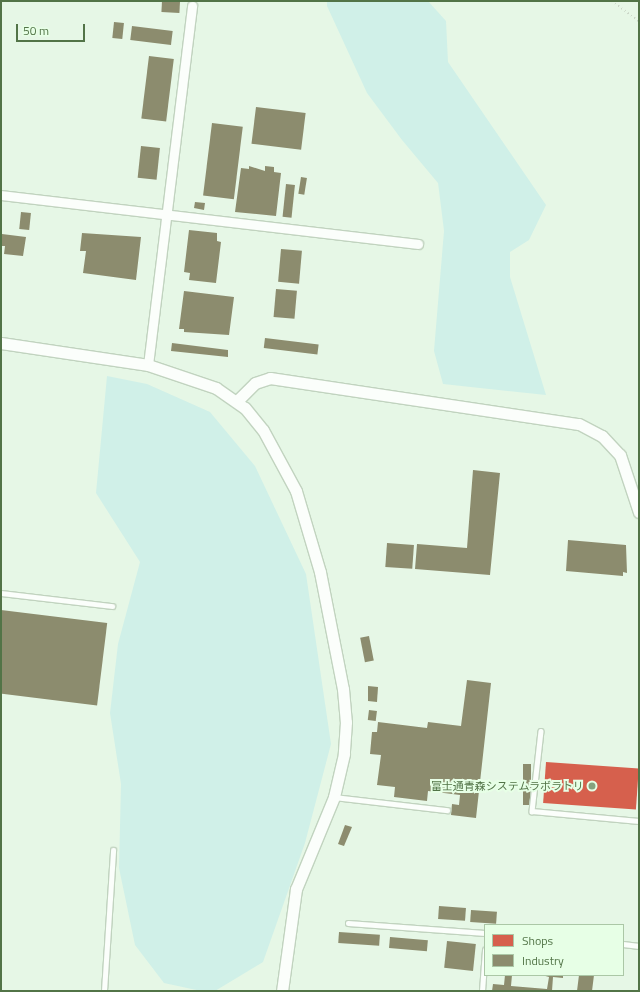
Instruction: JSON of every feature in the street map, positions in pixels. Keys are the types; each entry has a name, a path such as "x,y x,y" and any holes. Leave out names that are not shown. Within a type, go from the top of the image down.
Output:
{"street":[{"path":"148,365 168,214 192,6"},
{"path":"1,195 418,244"},
{"path":"1,343 148,365 198,380 236,401 263,430 296,491 320,572 343,689 346,722 344,754 334,797 296,889 282,991"},
{"path":"236,401 255,383 270,378 579,424 602,436 620,455 639,512"}],"lane":[{"path":"1,593 112,606"},
{"path":"541,731 532,811 639,821"},
{"path":"334,797 447,810"},
{"path":"104,991 112,850"},
{"path":"348,923 484,933"},
{"path":"624,944 639,946"},
{"path":"482,991 484,964"}],"path":[{"path":"612,1 639,21"}],"shaded area":[{"path":"327,1 428,1 446,21 448,62 546,205 529,240 510,252 510,277 546,395 443,384 434,351 444,231 438,183 402,140 367,93 327,6"},
{"path":"107,376 147,384 210,412 255,466 306,574 331,744 305,843 263,962 215,991 201,991 164,983 135,945 119,868 121,784 110,713 118,644 140,562 96,493"}],"building: Shops":[{"name":"富士通青森システムラボラトリ","path":"546,762 639,768 636,809 543,803"}],"building: Industry":[{"path":"162,1 180,2 179,13 161,12"},
{"path":"114,22 124,23 122,39 112,38"},
{"path":"132,26 173,31 171,45 130,40"},
{"path":"149,56 174,59 166,122 141,119"},
{"path":"256,107 306,113 301,150 251,144"},
{"path":"212,123 243,127 234,199 203,195"},
{"path":"141,146 160,148 157,180 138,178"},
{"path":"249,166 265,171 265,166 274,167 274,172 281,173 276,216 235,212 241,168 249,169"},
{"path":"301,177 307,178 304,195 298,194"},
{"path":"286,184 295,185 292,218 283,217"},
{"path":"195,202 205,203 204,210 194,208"},
{"path":"21,212 31,213 29,230 19,229"},
{"path":"189,230 217,233 217,241 221,242 216,283 189,280 190,273 184,272"},
{"path":"82,233 141,237 136,280 83,273 86,251 80,251"},
{"path":"2,234 26,237 23,256 4,254 5,246 1,246"},
{"path":"281,249 302,251 299,284 278,282"},
{"path":"276,289 297,291 294,319 274,317"},
{"path":"184,291 234,297 229,335 184,332 184,329 179,329"},
{"path":"265,338 319,345 317,355 264,348"},
{"path":"172,343 228,350 228,357 171,351"},
{"path":"473,470 500,473 490,575 415,569 417,544 467,548"},
{"path":"568,540 626,545 627,573 623,572 623,576 566,571"},
{"path":"387,543 414,545 412,569 385,567"},
{"path":"1,610 107,623 97,705 1,694"},
{"path":"369,636 374,661 365,662 360,638"},
{"path":"467,680 491,683 476,818 451,815 452,804 459,805 460,795 428,791 427,801 394,797 395,787 377,785 381,755 370,754 372,732 377,732 378,722 427,728 428,722 461,726"},
{"path":"368,686 378,687 377,702 368,701"},
{"path":"369,710 377,711 376,721 368,720"},
{"path":"523,764 531,764 531,805 523,805"},
{"path":"345,825 352,827 344,846 338,844"},
{"path":"439,906 466,908 465,921 438,919"},
{"path":"471,910 497,912 496,924 470,922"},
{"path":"339,932 380,935 379,946 338,943"},
{"path":"390,937 428,940 427,951 389,948"},
{"path":"447,941 476,944 473,971 444,968"},
{"path":"505,976 512,976 511,986 547,989 549,977 546,976 563,976 563,978 553,977 552,991 492,991 493,984 504,985"},
{"path":"579,976 594,976 592,991 577,991"}],"place":[{"name":"富士通青森システムラボラトリ","path":"592,786"}]}
